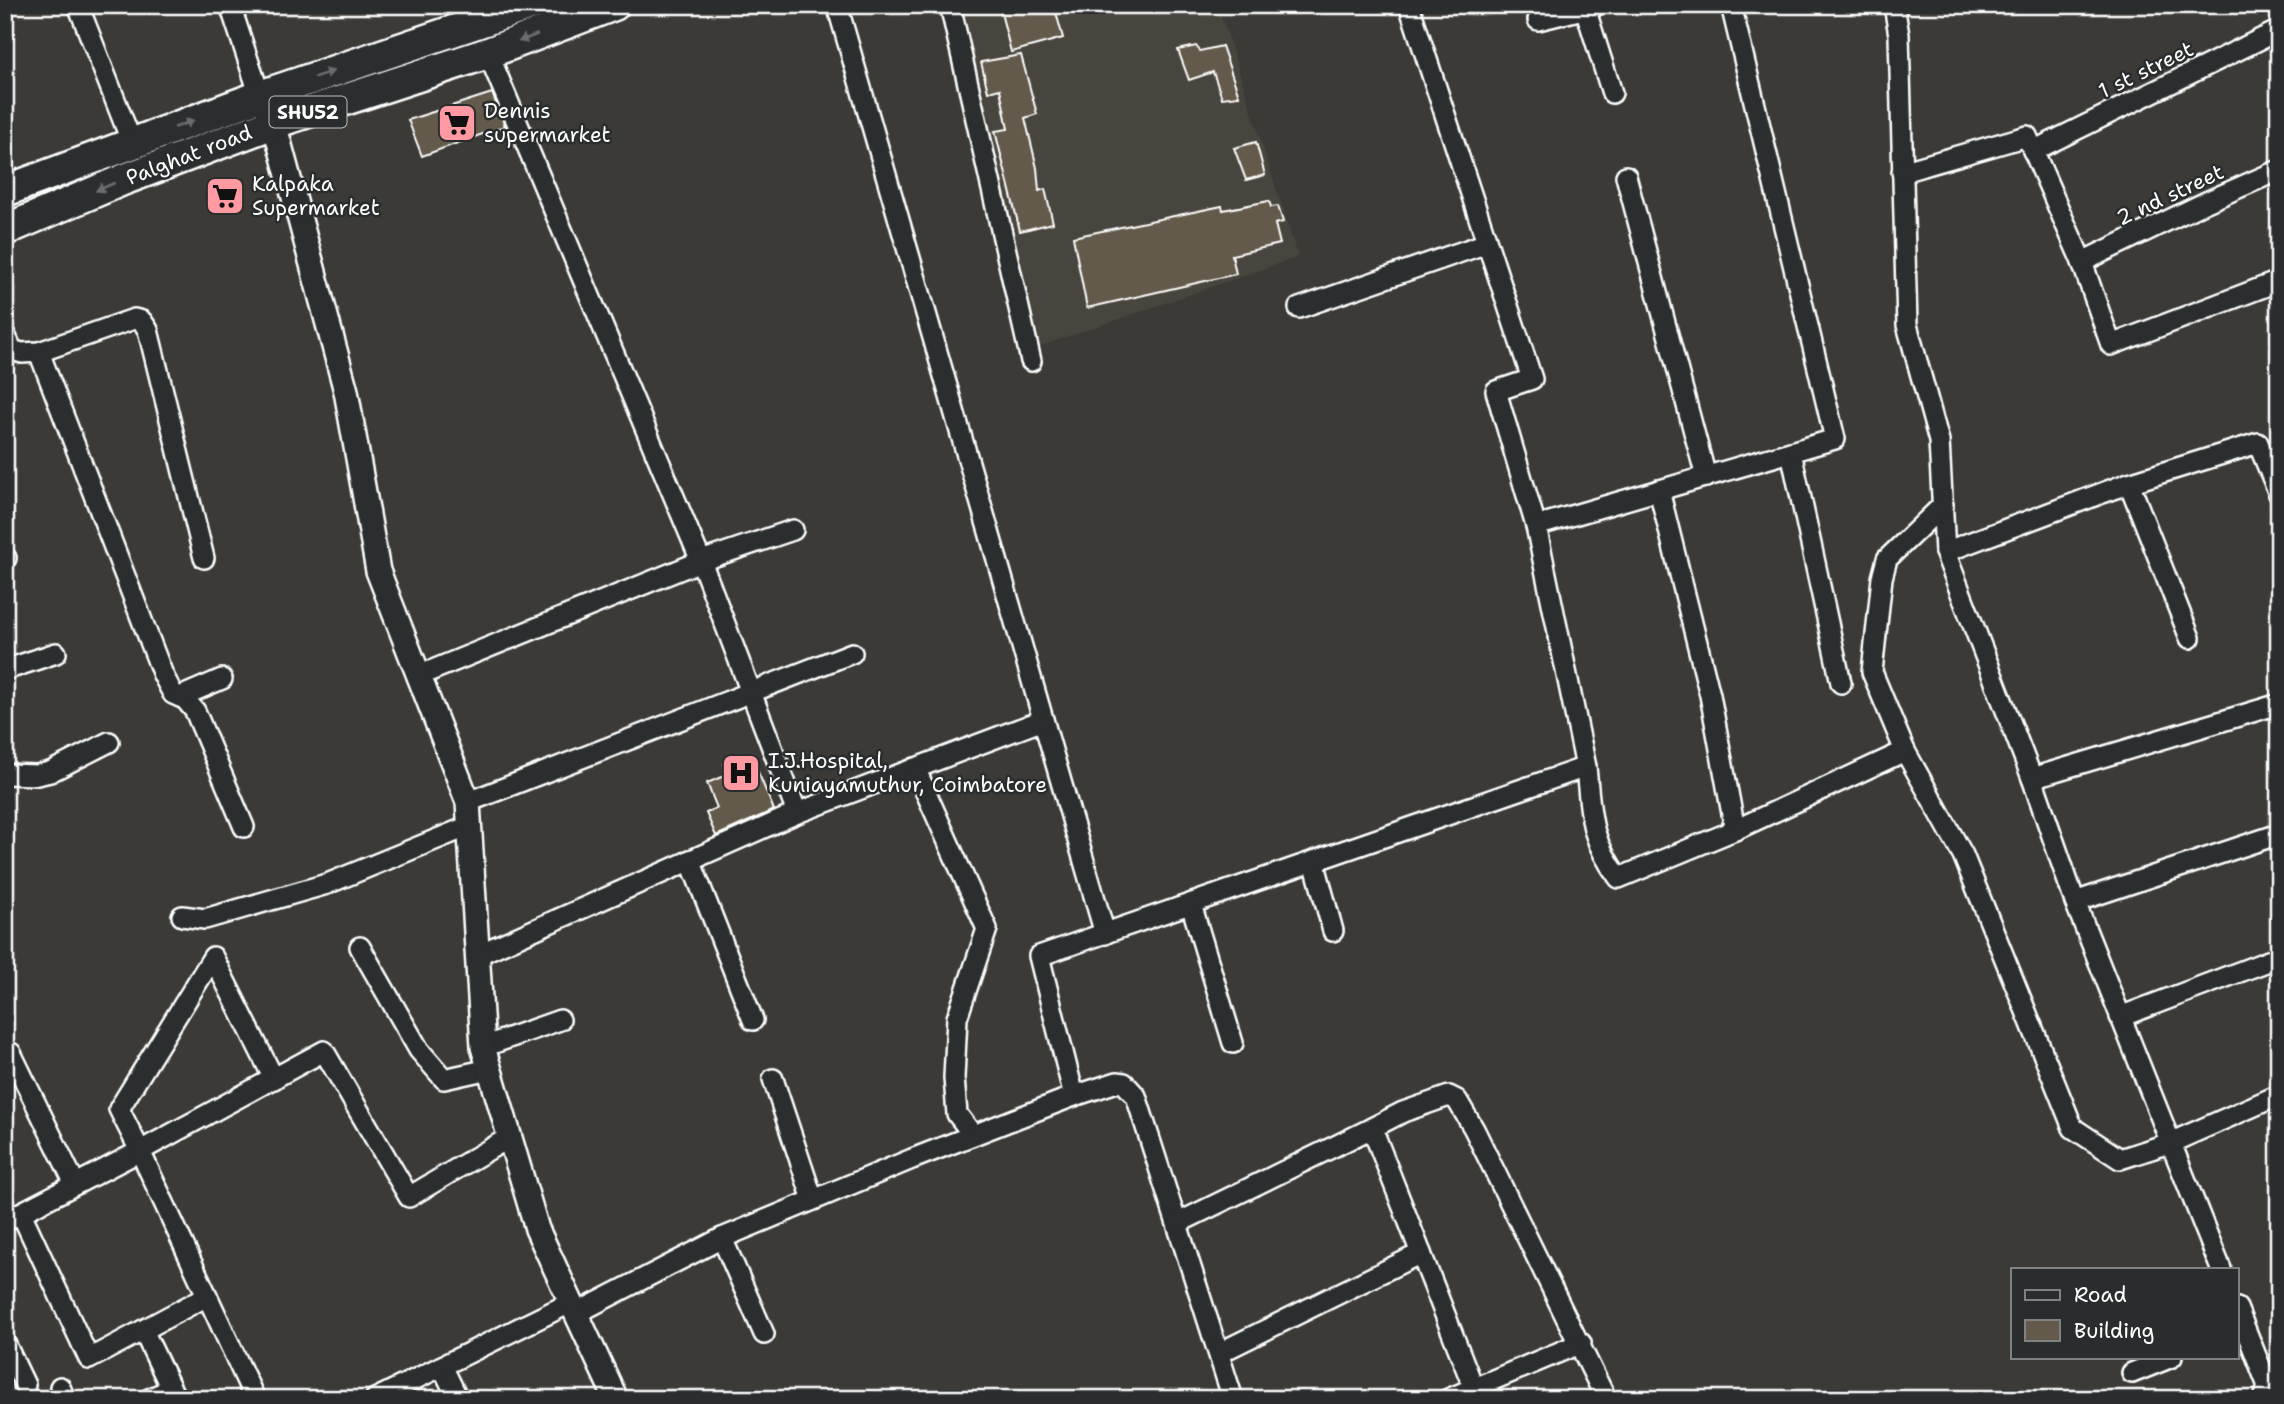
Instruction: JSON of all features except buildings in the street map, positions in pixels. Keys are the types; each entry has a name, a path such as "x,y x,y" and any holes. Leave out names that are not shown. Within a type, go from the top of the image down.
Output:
{"main road":[{"name":"Palghat road","path":"5,191 260,96 530,5"},
{"name":"Palghat road","path":"5,230 125,178 274,123 488,53 614,5"}],"street":[{"path":"78,5 132,144"},
{"path":"230,5 260,96 274,123 346,391 377,572 468,802 486,1058 537,1230 616,1399"},
{"path":"837,5 1105,934"},
{"path":"950,5 1031,361"},
{"path":"1409,5 1532,379 1496,391 1536,526 1586,767 1592,828 1604,858 1619,878 1735,830 1905,751"},
{"path":"1536,526 1835,439 1731,5"},
{"path":"1894,5 1899,35 1907,325 1939,441 1945,552 2032,778 2075,902 2221,1268"},
{"path":"1538,20 1590,7 1612,93"},
{"name":"1 st street","path":"2033,151 2279,30"},
{"path":"488,53 701,561 797,813"},
{"path":"1902,172 2027,136 2082,262 2111,345 2279,281"},
{"name":"2 nd street","path":"2082,262 2279,170"},
{"path":"1626,176 1706,477"},
{"path":"1299,308 1487,243"},
{"path":"5,334 12,349 22,353 40,352 134,319 142,321 148,331 204,558"},
{"path":"40,352 163,675 173,694 185,699 195,711 244,827"},
{"path":"1945,552 2129,483 2258,443 2279,495"},
{"path":"1791,452 1841,683"},
{"path":"2129,483 2190,638"},
{"path":"1659,490 1710,695 1735,830"},
{"path":"1943,505 1886,559 1872,672 1905,751 1963,855 2073,1128 2120,1159 2170,1143 2279,1095"},
{"path":"418,676 701,561 793,530"},
{"path":"5,670 56,653"},
{"path":"468,802 852,653"},
{"path":"180,697 222,679"},
{"path":"2032,778 2279,704"},
{"path":"477,955 797,813 1043,720"},
{"path":"5,774 37,775 50,772 109,742"},
{"path":"1074,1096 1039,956 1586,767"},
{"path":"915,768 988,929 957,1018 954,1078 957,1114 974,1135"},
{"path":"182,916 205,919 327,884 469,826"},
{"path":"2075,902 2279,834"},
{"path":"690,860 753,1020"},
{"path":"1314,861 1334,931"},
{"path":"1191,904 1233,1043"},
{"path":"360,947 419,1050 444,1079 560,1020"},
{"path":"255,1399 119,1109 213,957 274,1079"},
{"path":"2120,1017 2279,957"},
{"path":"207,1296 89,1359 13,1217 324,1051 409,1197 510,1138"},
{"path":"11,1053 75,1184"},
{"path":"773,1079 813,1200"},
{"path":"375,1399 723,1238 974,1135 1117,1082 1130,1087 1136,1096 1233,1399"},
{"path":"1178,1223 1372,1128 1449,1096 1457,1100 1474,1129 1525,1237 1581,1343 1606,1399"},
{"path":"1372,1128 1476,1393"},
{"path":"723,1238 764,1334"},
{"path":"1219,1353 1421,1253"},
{"path":"2241,1329 2268,1386 2264,1399"},
{"path":"143,1330 173,1394 149,1399"},
{"path":"5,1343 24,1385"},
{"path":"1448,1399 1476,1393 1581,1343"},
{"path":"2132,1373 2170,1358"},
{"path":"442,1366 458,1399"}],"shaded area":[{"path":"960,5 1218,5 1298,257 1038,347"}],"place":[{"name":"Dennis supermarket","path":"457,123"},
{"name":"Kalpaka Supermarket","path":"225,196"},
{"name":"I.J.Hospital, Kuniayamuthur, Coimbatore","path":"741,773"}]}
